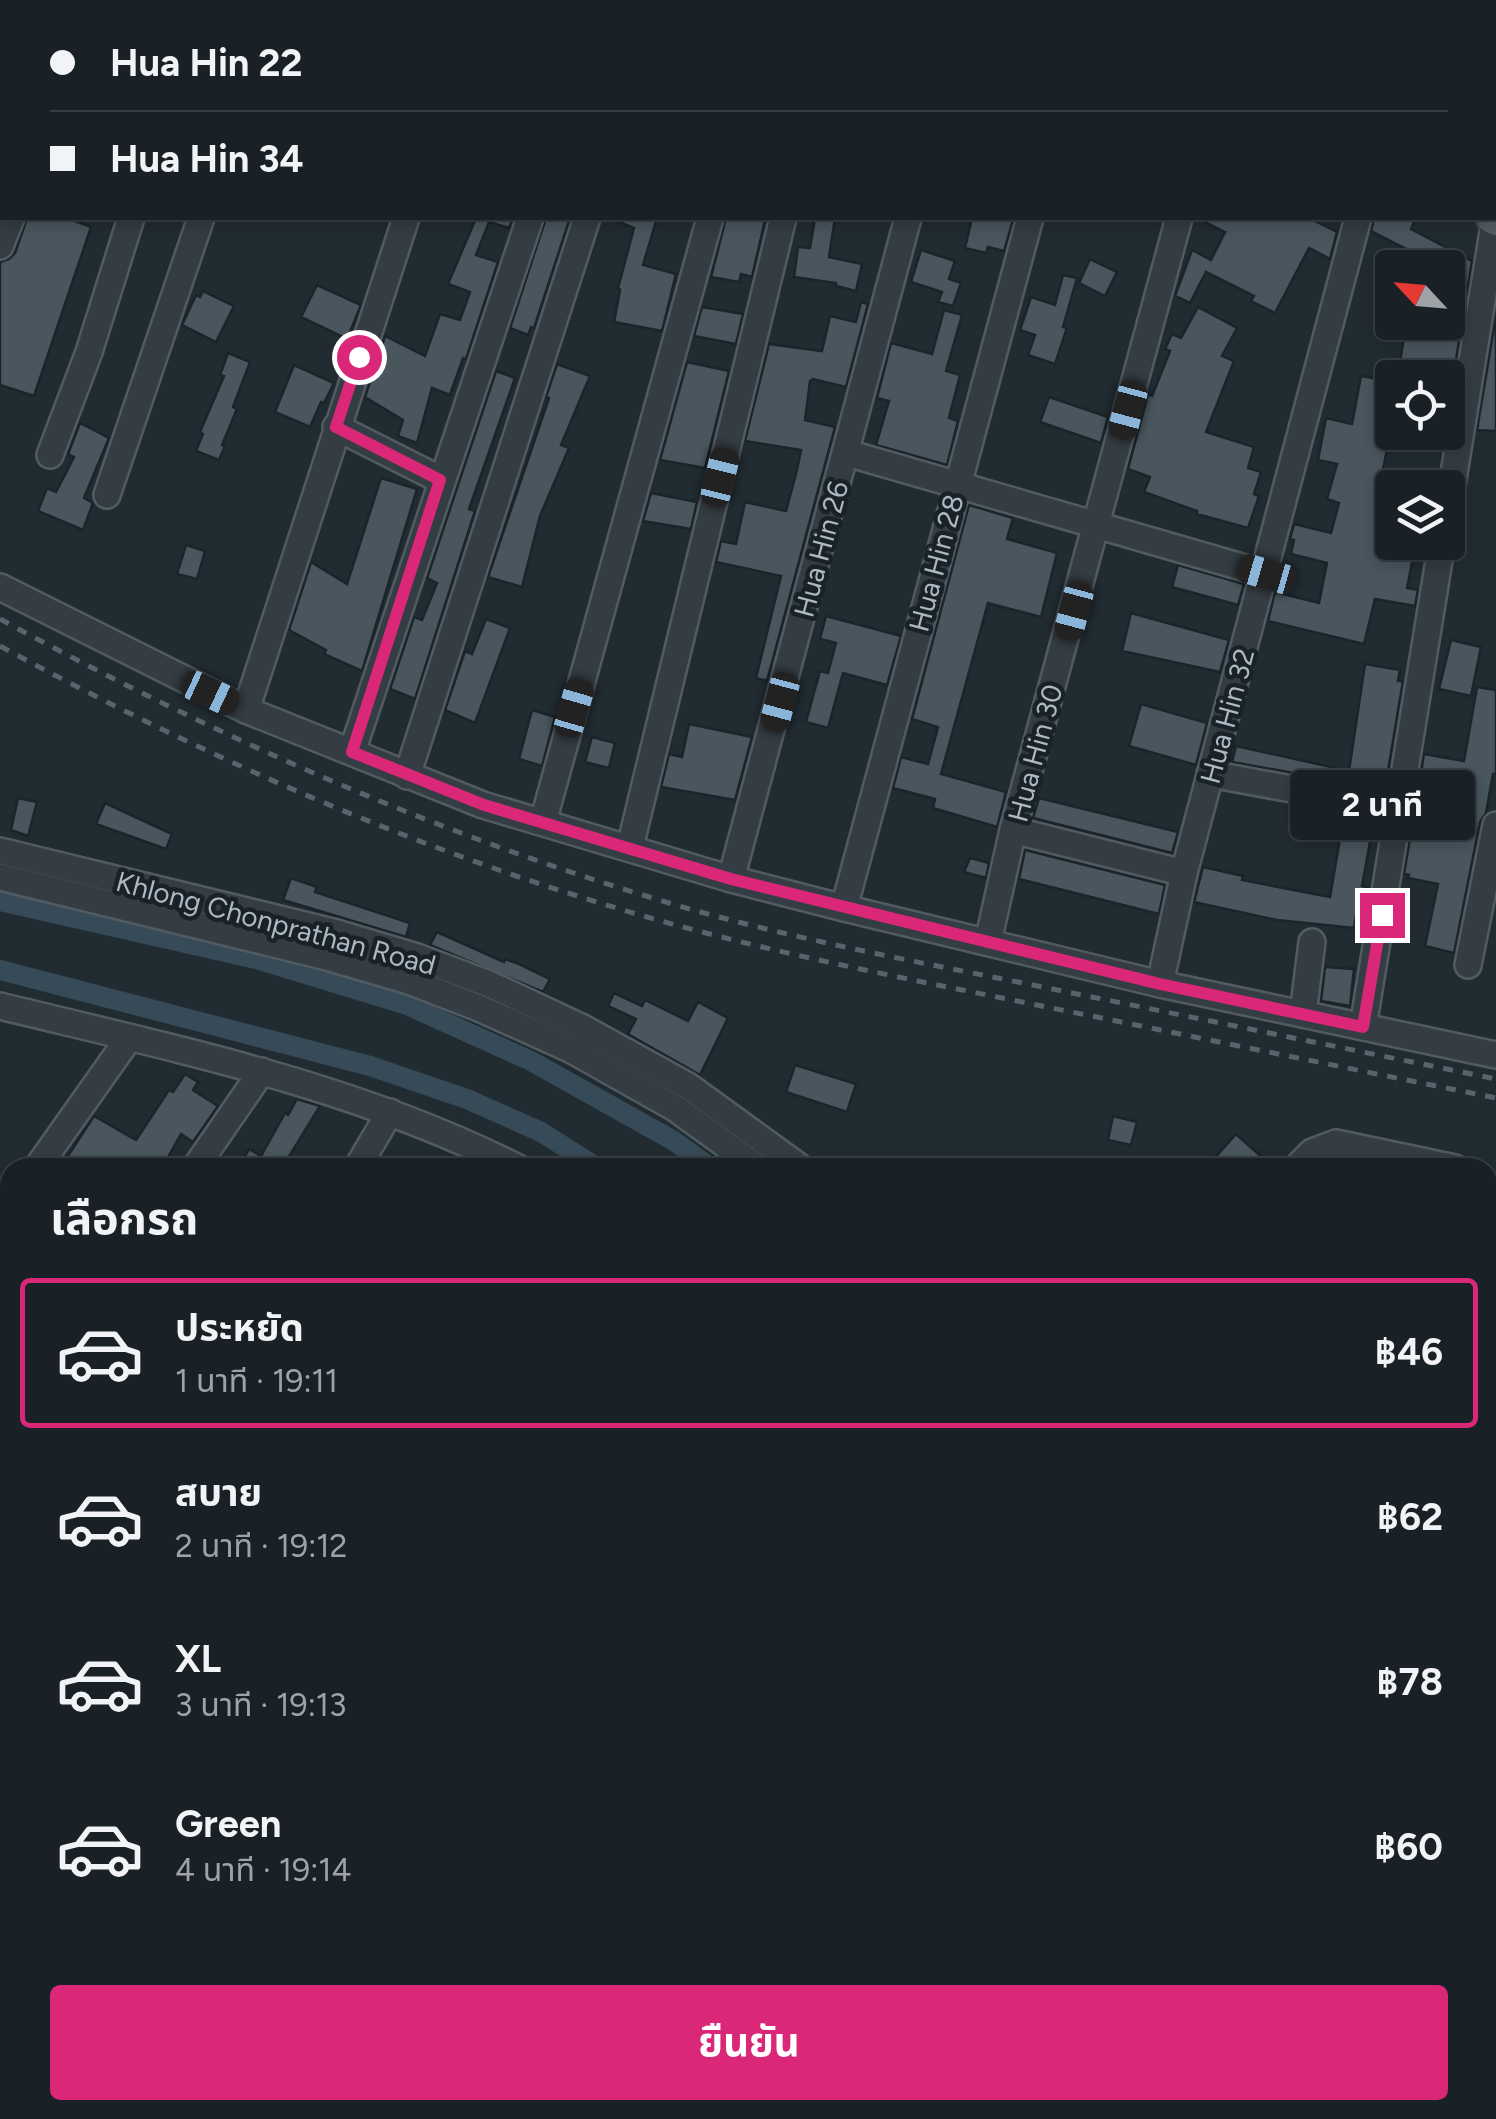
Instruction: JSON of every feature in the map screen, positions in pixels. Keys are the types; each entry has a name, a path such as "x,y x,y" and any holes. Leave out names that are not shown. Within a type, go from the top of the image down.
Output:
{"street":[{"path":"0,246 10,220"},
{"path":"50,456 130,220"},
{"path":"107,495 200,220"},
{"path":"246,710 405,220"},
{"path":"352,752 529,220"},
{"path":"407,776 585,220"},
{"path":"543,822 709,220"},
{"path":"630,847 783,220"},
{"name":"Hua Hin 26","path":"731,879 907,220"},
{"name":"Hua Hin 28","path":"844,908 1029,220"},
{"name":"Hua Hin 30","path":"988,942 1013,830 1179,220"},
{"name":"Hua Hin 32","path":"1160,984 1184,873 1357,220"},
{"path":"1454,470 1494,220"},
{"path":"336,427 440,480"},
{"path":"847,452 1266,574"},
{"path":"1363,1027 1439,560"},
{"path":"0,587 246,710 484,805 731,879 844,908 1160,984 1496,1055"},
{"path":"1210,774 1335,798"},
{"path":"1468,965 1496,825"},
{"path":"1013,830 1184,873"},
{"name":"Khlong Chonprathan Road","path":"0,852 333,932 489,984 581,1026 688,1086 787,1158"},
{"name":"Khlong Chonprathan Road","path":"0,877 409,981 570,1049 675,1108 744,1158"},
{"path":"1303,1014 1312,942"},
{"path":"0,1006 262,1071 390,1112 495,1158"},
{"path":"43,1158 129,1038"},
{"path":"202,1158 262,1071"},
{"path":"363,1158 390,1112"},
{"path":"1306,1158 1336,1143 1396,1158"}],"building":[{"path":"26,220 72,220 91,227 34,396 0,385 0,262 15,253"},
{"path":"475,220 512,220 509,228 489,222 476,255 498,262 450,395 432,388 417,443 398,436 403,420 365,397 385,336 425,356 440,314 460,320 470,292 448,284"},
{"path":"545,220 569,220 534,328 528,335 510,328"},
{"path":"614,220 656,220 643,265 676,274 662,331 614,322 618,288 634,228"},
{"path":"725,220 765,220 752,277 741,274 739,282 711,277"},
{"path":"815,220 835,220 829,257 862,264 856,291 836,283 794,277 798,247 810,248"},
{"path":"972,220 1013,220 1004,251 988,247 986,253 965,248"},
{"path":"1201,220 1313,220 1337,232 1330,259 1309,248 1275,313 1251,301 1254,296 1206,272 1190,303 1175,296 1192,250 1211,260 1225,232"},
{"path":"1374,220 1415,220 1411,229 1451,250 1408,250 1371,231"},
{"path":"921,250 955,261 949,279 961,283 953,306 938,302 942,292 911,282"},
{"path":"1465,257 1472,261 1465,304"},
{"path":"1090,259 1117,272 1105,296 1079,283"},
{"path":"1063,275 1077,278 1055,364 1028,355 1035,335 1020,330 1031,297 1055,305"},
{"path":"317,285 361,305 347,339 301,317"},
{"path":"203,291 234,306 216,342 182,325 196,295 200,297"},
{"path":"861,302 868,304 846,387 810,381 805,420 835,427 767,681 756,678 781,576 716,562 721,541 736,544 745,502 786,511 797,470 801,450 745,441 769,344 822,351 830,316 856,322"},
{"path":"702,307 743,314 736,344 694,336"},
{"path":"1198,307 1237,328 1222,356 1234,361 1206,432 1254,447 1248,468 1261,472 1254,494 1259,496 1248,528 1197,514 1144,492 1150,477 1128,469 1148,394 1152,396 1170,351 1165,349 1172,334 1181,338"},
{"path":"944,310 962,315 946,371 960,375 949,418 958,421 947,465 876,445 889,401 877,398 891,343 932,354"},
{"path":"1496,315 1496,431 1477,430"},
{"path":"1403,340 1459,340 1456,360 1400,360"},
{"path":"228,353 250,362 219,460 196,451 224,376 220,375"},
{"path":"687,362 729,371 705,468 660,460"},
{"path":"557,364 590,376 561,445 569,448 540,516 522,587 488,577"},
{"path":"294,365 334,383 310,427 275,412"},
{"path":"496,371 515,378 469,509 475,511 415,699 390,689 414,617 422,620 437,583 427,578"},
{"path":"1361,376 1375,378 1375,450 1387,450 1383,470 1375,470 1375,560 1412,560 1407,588 1418,590 1415,606 1375,599 1364,644 1268,621 1275,592 1319,603 1327,563 1291,554 1294,540 1290,539 1294,524 1331,533 1339,503 1327,499 1337,464 1318,460 1326,418 1352,424"},
{"path":"1049,397 1108,417 1101,443 1040,422"},
{"path":"80,423 109,438 84,498 93,503 83,530 38,511 47,488 56,492 74,457 68,454"},
{"path":"381,478 417,489 362,671 324,654 326,650 289,630 311,562 347,584"},
{"path":"651,493 697,502 691,529 643,521"},
{"path":"969,505 1013,518 1007,539 1057,553 1041,617 988,603 941,774 1006,792 997,827 933,808 935,799 893,788 901,757 928,764 938,727 912,719"},
{"path":"186,545 205,551 197,579 177,574"},
{"path":"1178,565 1244,584 1238,605 1172,587"},
{"path":"1131,613 1229,640 1220,672 1122,651"},
{"path":"826,616 901,636 887,685 843,673 828,728 806,722 820,671 828,673 836,643 820,639"},
{"path":"486,619 510,628 475,723 445,710 465,651 472,654"},
{"path":"1451,640 1481,647 1471,696 1439,689"},
{"path":"1365,664 1400,670 1398,681 1403,681 1362,886 1369,888 1367,904 1358,902 1354,928 1277,920 1194,902 1203,867 1243,876 1242,880 1330,897 1345,809 1351,799 1346,785 1232,762 1236,746 1349,771"},
{"path":"1477,687 1496,690 1496,774 1480,822 1454,953 1425,946 1438,884 1404,874 1424,754 1464,761"},
{"path":"1141,704 1207,723 1196,765 1129,746"},
{"path":"532,710 555,717 542,766 519,759"},
{"path":"689,724 752,737 735,800 661,787 669,754 682,757"},
{"path":"592,737 615,743 609,768 585,762"},
{"path":"18,798 37,802 28,836 11,830"},
{"path":"1039,798 1178,832 1172,853 1033,818"},
{"path":"105,803 172,834 166,849 96,824"},
{"path":"1025,850 1165,885 1159,914 1019,879"},
{"path":"970,858 989,863 986,878 964,872"},
{"path":"291,878 317,887 315,892 410,923 406,937 283,900"},
{"path":"437,932 550,979 543,992 430,945"},
{"path":"1325,967 1354,969 1350,1006 1321,1001"},
{"path":"614,993 642,1006 645,1000 688,1021 698,1002 728,1018 700,1075 628,1034 636,1019 608,1006"},
{"path":"795,1065 856,1084 847,1112 786,1092"},
{"path":"185,1074 198,1082 193,1090 218,1106 193,1142 181,1134 168,1158 67,1158 94,1116 136,1140 169,1090 173,1092"},
{"path":"297,1099 320,1106 288,1158 244,1158 249,1149 261,1156 285,1113 288,1115"},
{"path":"1113,1116 1137,1122 1131,1145 1108,1140"},
{"path":"1236,1134 1263,1158 1215,1158"}],"waterway":[{"path":"0,901 256,959 407,1005 531,1061 697,1158"},
{"path":"0,970 370,1066 467,1099 541,1132 582,1158"}],"railway":[{"path":"0,619 156,700 316,774 479,840 646,896 833,944 1496,1079"},
{"path":"0,646 157,727 316,799 478,863 647,917 838,964 1496,1098"}],"route":[{"path":"359,357 336,427 440,480 352,752 484,805 731,879 1160,984 1363,1027 1382,915"}]}
